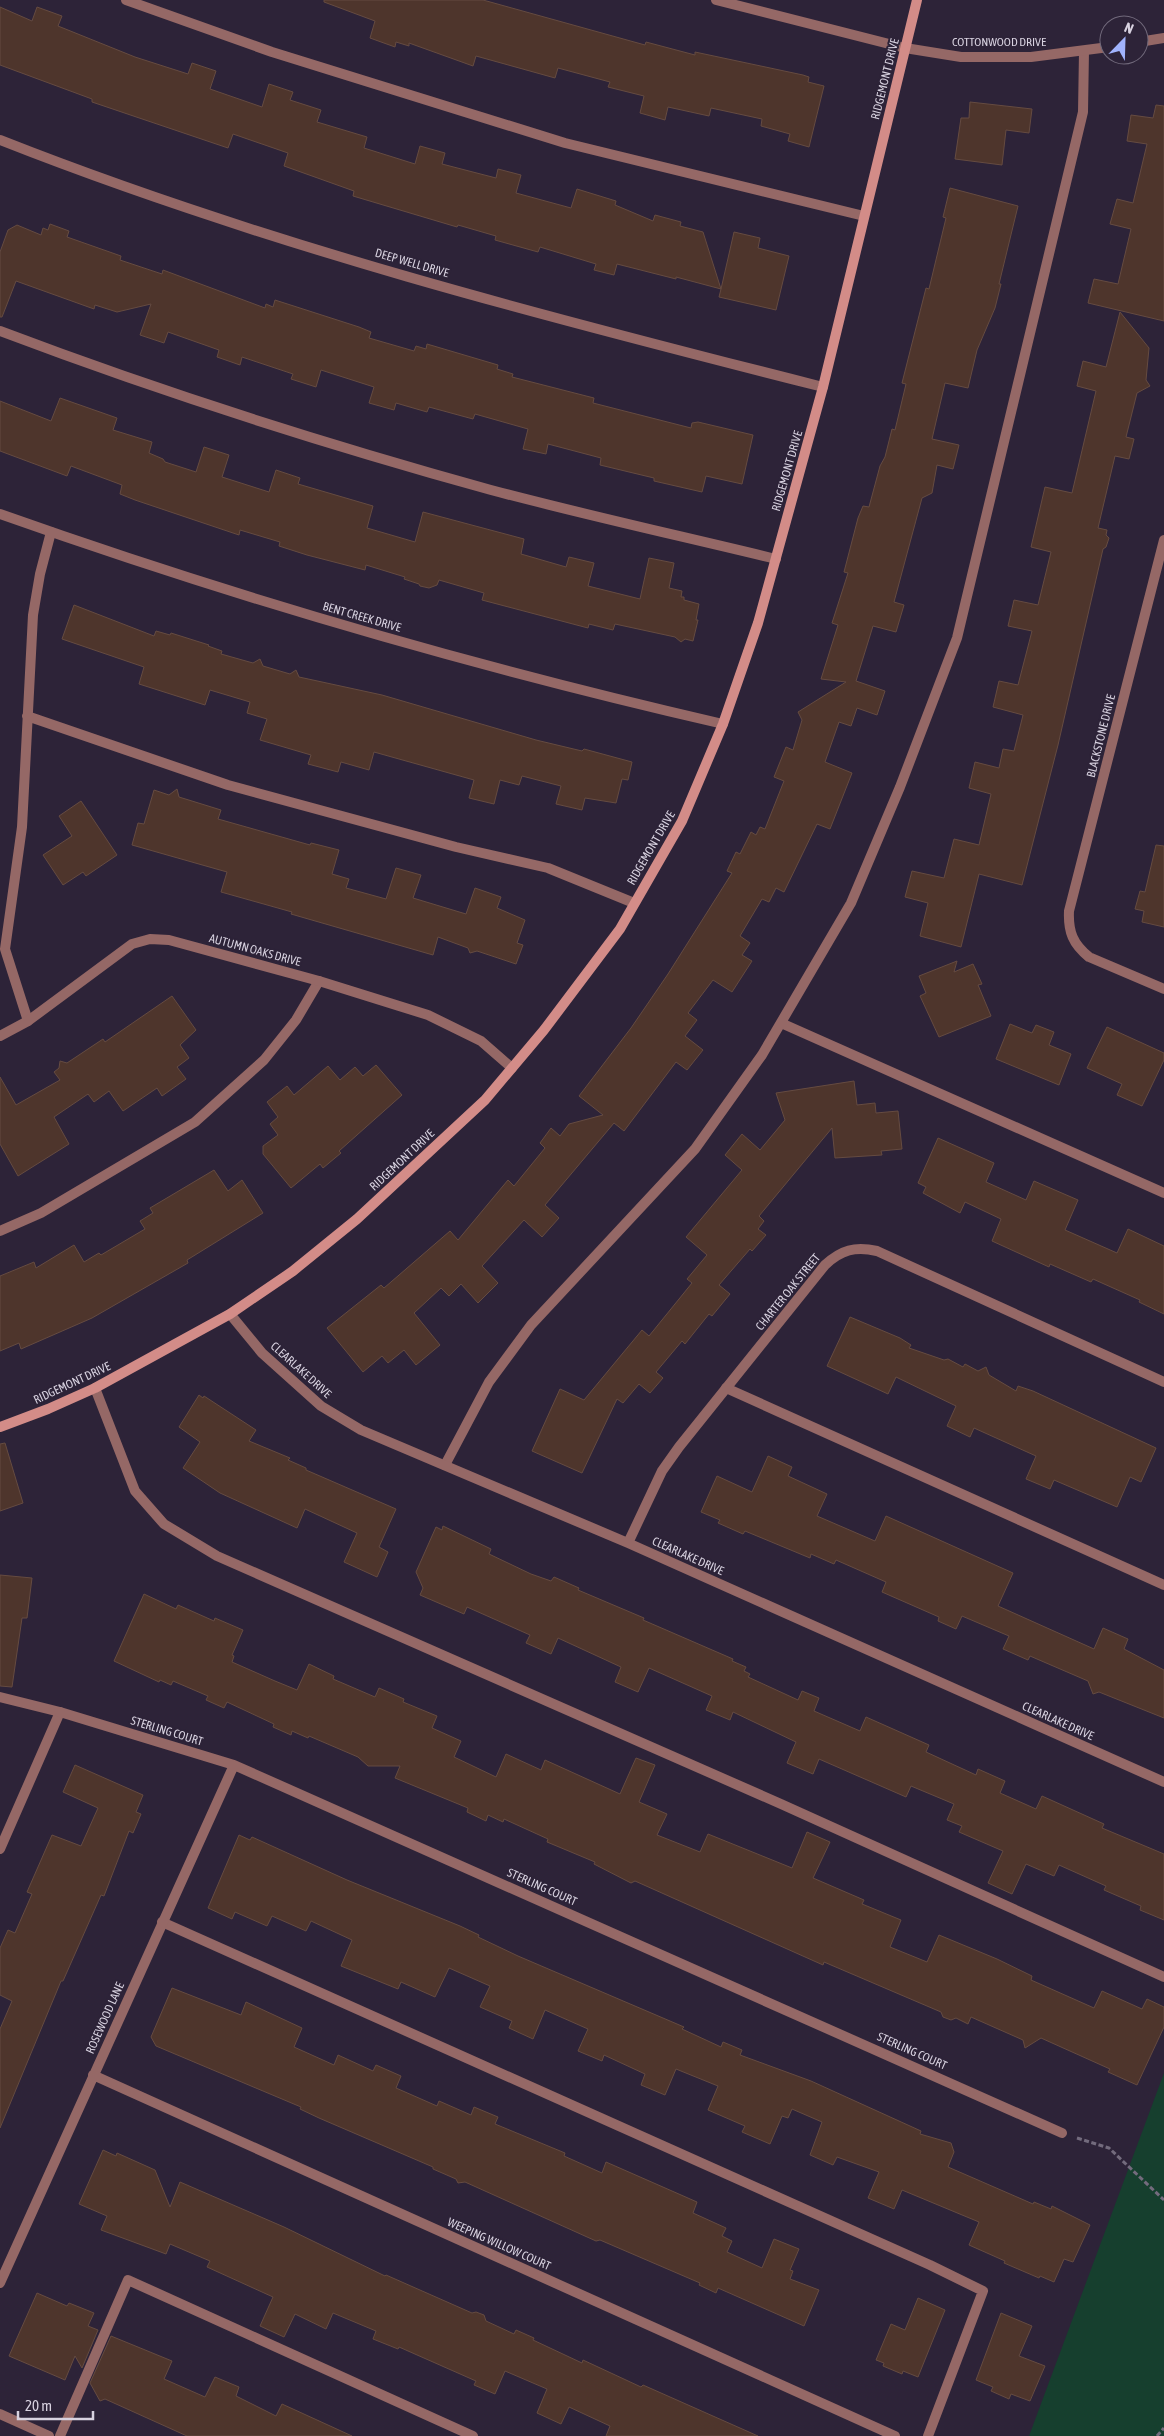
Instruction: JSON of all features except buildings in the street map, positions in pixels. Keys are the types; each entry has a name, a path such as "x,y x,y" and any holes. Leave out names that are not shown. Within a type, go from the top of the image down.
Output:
{"street":[{"path":"126,0 272,52 565,143 864,216"},
{"name":"COTTONWOOD DRIVE","path":"716,0 905,48 961,57 1031,57 1099,49"},
{"name":"RIDGEMONT DRIVE","path":"0,1427 48,1409 95,1388 230,1314 293,1271 357,1219 484,1100 544,1030 620,929 682,821 723,724 758,623 823,387 916,0"},
{"path":"1149,40 1164,38"},
{"path":"445,1465 489,1382 531,1326 695,1149 762,1055 851,903 900,787 957,638 1083,112 1084,51"},
{"name":"DEEP WELL DRIVE","path":"0,140 53,161 267,234 587,326 823,387"},
{"path":"0,331 155,388 320,441 493,490 776,559"},
{"name":"BENT CREEK DRIVE","path":"0,514 177,574 352,627 538,679 723,724"},
{"path":"28,1021 5,949 22,827 33,615 40,574 51,532"},
{"name":"BLACKSTONE DRIVE","path":"1164,540 1069,911 1068,925 1071,938 1079,949 1089,957 1164,989"},
{"path":"27,716 228,785 456,847 548,868 634,903"},
{"name":"AUTUMN OAKS DRIVE","path":"0,1036 28,1021 132,944 150,940 169,940 319,981 428,1015 456,1027 481,1041 512,1068"},
{"path":"0,1231 41,1213 195,1122 264,1060 296,1020 319,981"},
{"path":"781,1023 1164,1193"},
{"name":"CHARTER OAK STREET","path":"628,1543 662,1471 825,1265 842,1252 863,1248 877,1251 1164,1382"},
{"name":"CLEARLAKE DRIVE","path":"230,1314 262,1353 321,1406 361,1430 628,1543 1164,1782"},
{"path":"95,1388 135,1491 164,1524 217,1556 781,1804 1164,1977"},
{"path":"726,1388 1164,1585"},
{"name":"STERLING COURT","path":"0,1697 60,1712 234,1765 1062,2133"},
{"path":"0,1849 60,1712"},
{"name":"ROSEWOOD LANE","path":"0,2283 234,1765"},
{"path":"162,1922 930,2265 983,2291 928,2436"},
{"name":"WEEPING WILLOW COURT","path":"93,2075 895,2436"},
{"path":"60,2436 128,2280 473,2436"},
{"path":"0,2414 49,2436"}],"path":[{"path":"1062,2133 1109,2148 1164,2200"},
{"path":"1157,2436 1164,2428"}],"green space":[{"path":"1164,2073 1164,2436 1029,2436"}]}
